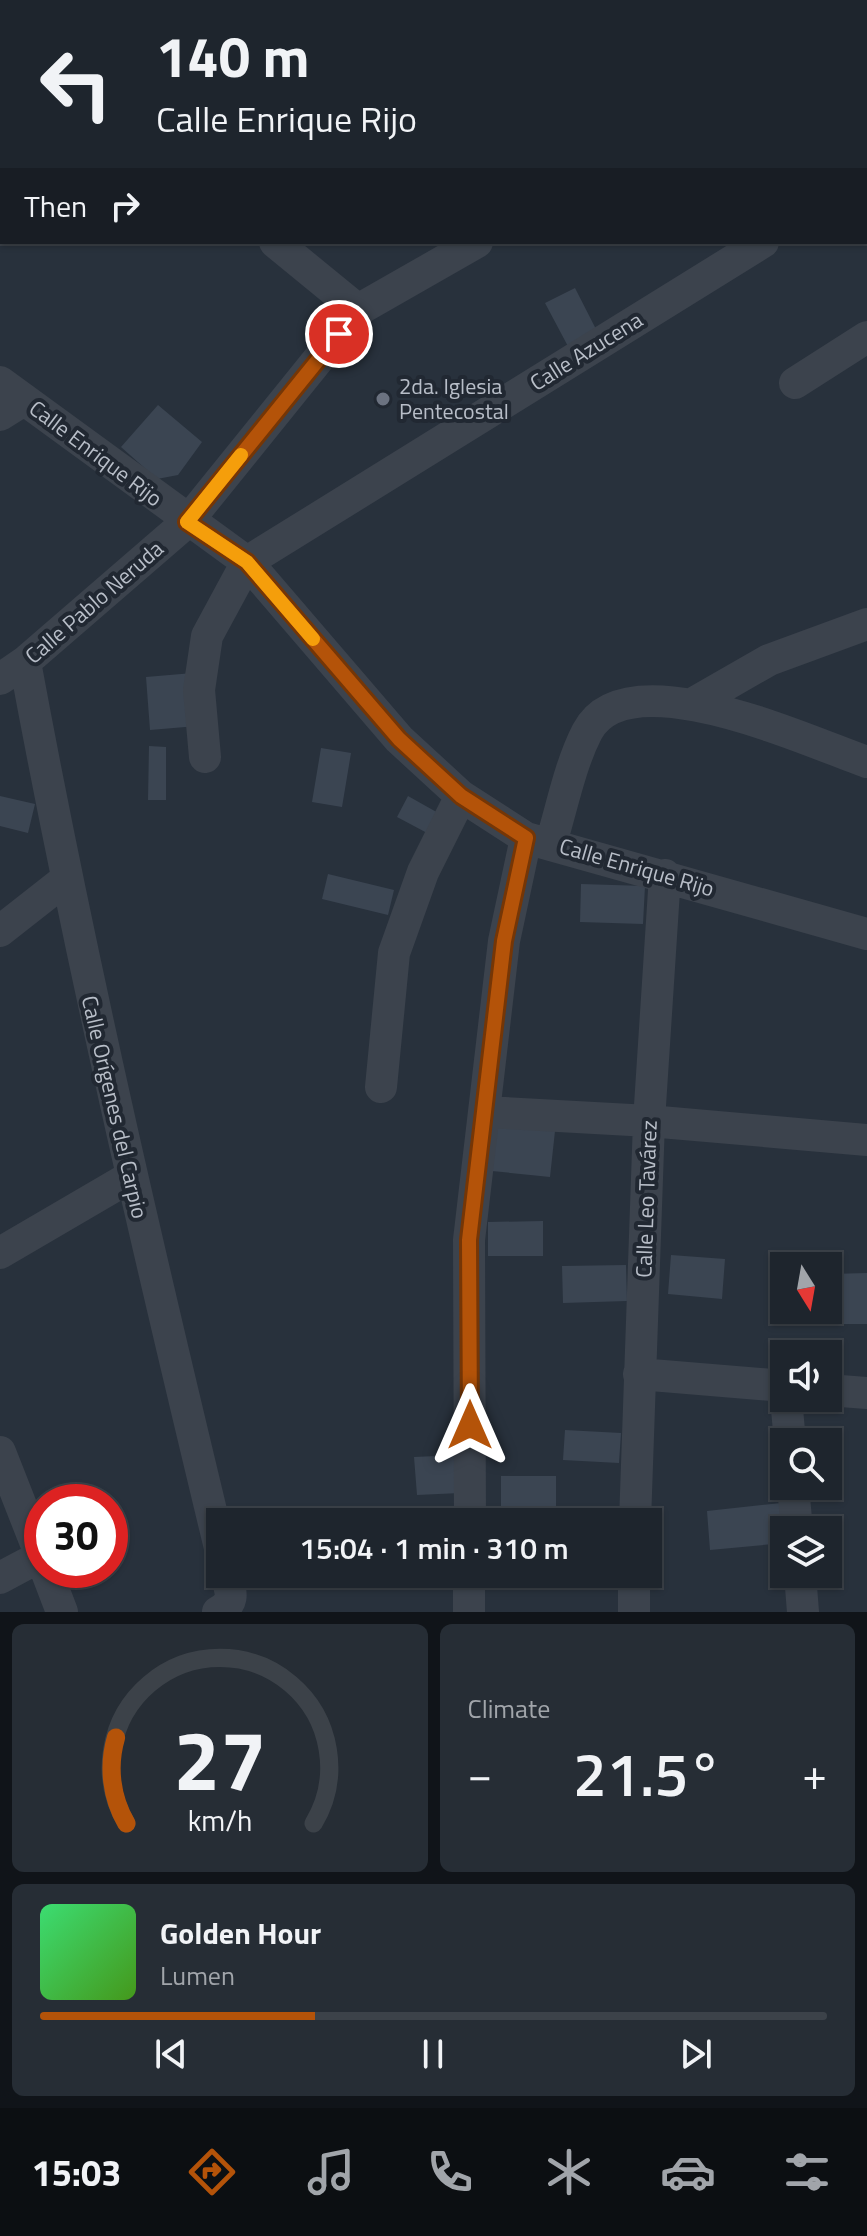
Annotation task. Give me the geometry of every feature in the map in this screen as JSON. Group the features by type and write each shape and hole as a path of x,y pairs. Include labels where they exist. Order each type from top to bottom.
{"street":[{"path":"277,244 358,310 474,244"},
{"name":"Calle Azucena","path":"247,562 760,244"},
{"name":"Calle Pablo Neruda","path":"12,671 187,522 358,310"},
{"path":"795,383 867,337"},
{"name":"Calle Enrique Rijo","path":"8,399 247,562 399,739 461,796 538,840 867,934"},
{"path":"205,757 199,690 207,636 247,562"},
{"path":"694,703 769,660 867,624"},
{"name":"Calle Orígenes del Carpio","path":"12,671 65,880 130,1177 210,1508"},
{"path":"470,1508 469,1240 504,941 538,840 588,730 607,710 627,701 694,703 867,762"},
{"path":"381,1087 394,953 423,872 461,796"},
{"name":"Calle Leo Tavárez","path":"635,1508 649,1121 665,875"},
{"path":"0,931 65,880"},
{"path":"486,1112 649,1121 867,1140"},
{"path":"0,1253 130,1177"},
{"path":"639,1374 770,1385"},
{"path":"842,1391 867,1393"},
{"path":"0,1452 24,1513"},
{"path":"0,1578 24,1569"},
{"path":"53,1588 62,1612"},
{"path":"218,1612 229,1605 232,1598 230,1588"},
{"path":"469,1588 469,1612"},
{"path":"634,1588 634,1612"},
{"path":"801,1588 803,1612"}],"building":[{"path":"575,288 600,337 571,352 545,303"},
{"path":"158,405 202,442 178,475 157,479 121,447"},
{"path":"193,673 197,726 150,730 146,677"},
{"path":"149,746 166,747 166,800 148,800"},
{"path":"321,748 351,753 342,807 312,802"},
{"path":"0,796 35,804 28,833 0,826"},
{"path":"408,796 440,814 429,834 397,817"},
{"path":"328,874 394,890 388,915 322,899"},
{"path":"581,884 645,886 643,924 580,922"},
{"path":"497,1126 555,1131 550,1177 492,1171"},
{"path":"543,1221 543,1256 488,1256 488,1222"},
{"path":"671,1255 725,1259 722,1299 668,1294"},
{"path":"626,1265 627,1301 563,1303 562,1266"},
{"path":"867,1273 867,1324 842,1324 842,1274"},
{"path":"565,1430 621,1433 619,1463 563,1460"},
{"path":"458,1455 460,1493 417,1495 414,1457"},
{"path":"501,1476 556,1476 556,1508 501,1508"},
{"path":"781,1503 782,1516 770,1516 770,1544 710,1550 707,1511"}],"slow traffic":[{"path":"241,455 187,522 247,562 313,639"}],"place":[{"name":"2da. Iglesia Pentecostal","path":"383,399"}],"route":[{"path":"339,334 187,522 247,562 399,739 461,796 526,838 504,941 469,1240 470,1425"}]}
